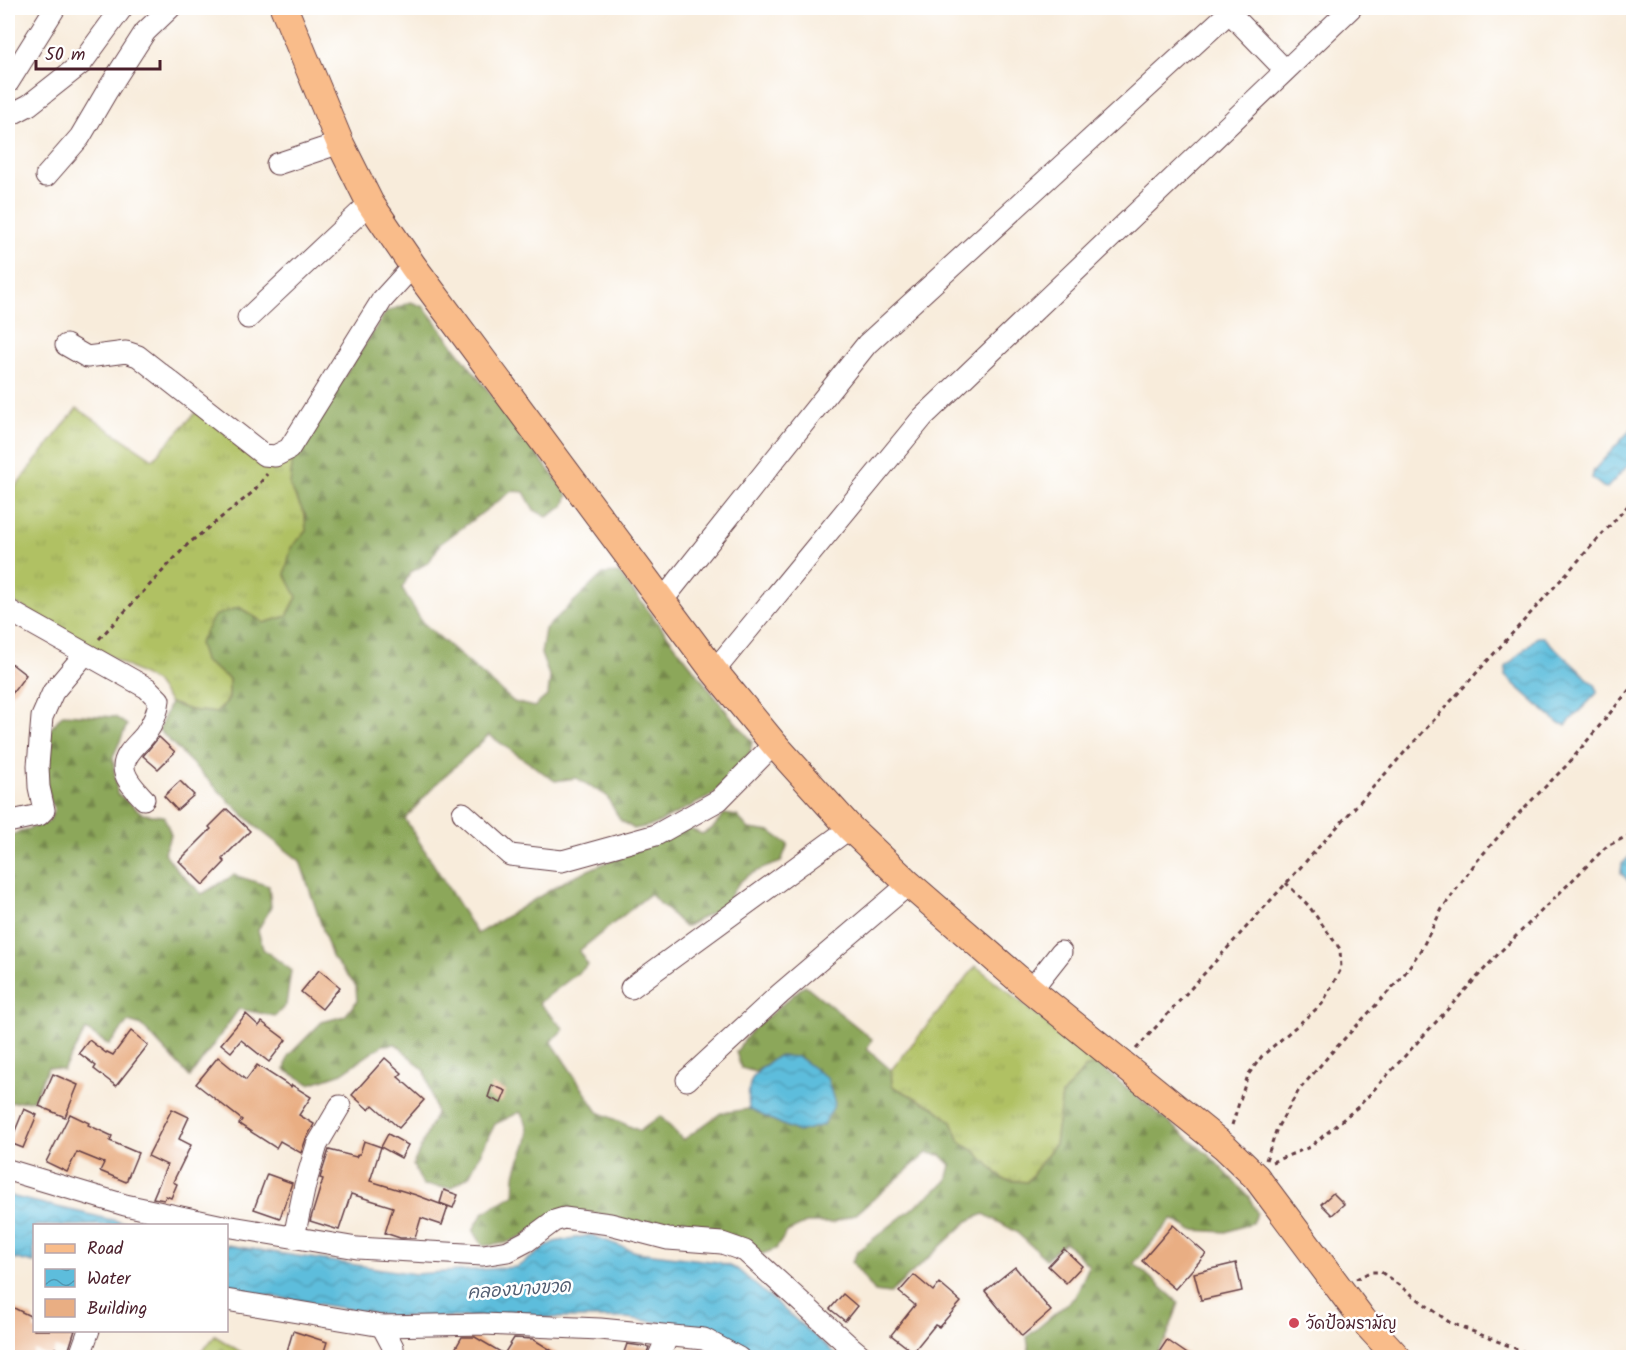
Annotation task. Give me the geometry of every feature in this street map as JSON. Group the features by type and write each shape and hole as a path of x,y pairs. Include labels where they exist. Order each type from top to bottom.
{"main road":[{"path":"284,8 340,142 370,203 413,266 714,671 774,744 850,828 909,884 1031,990 1225,1147 1256,1177 1387,1354"}],"street":[{"path":"8,83 55,8"},
{"path":"8,114 29,105 81,64 122,8"},
{"path":"46,176 80,137 106,91 145,32 170,8"},
{"path":"714,671 923,417 1351,8"},
{"path":"663,601 867,344 1231,10 1284,70"},
{"path":"277,164 340,142"},
{"path":"248,318 370,203"},
{"path":"66,345 87,357 126,352 138,356 264,455 275,456 289,449 382,300 413,266"},
{"path":"8,610 147,688 159,700 158,709 146,734 127,756 124,767 129,781 144,799"},
{"path":"8,822 39,815 44,810 39,787 38,766 42,717 53,692 85,654"},
{"path":"463,813 510,855 562,861 656,835 719,800 774,744"},
{"path":"631,988 850,828"},
{"path":"687,1080 780,994 909,884"},
{"path":"1031,990 1061,952"},
{"path":"294,1237 305,1185 317,1144 340,1106"},
{"path":"8,1170 125,1205 215,1224"},
{"path":"228,1226 357,1248 483,1255 508,1251 527,1241 554,1221 564,1218 609,1224 668,1239 722,1243 745,1251 864,1358"},
{"path":"228,1300 382,1326 484,1324 600,1329 705,1340 739,1358"},
{"path":"382,1326 393,1347 393,1358"},
{"path":"79,1358 88,1332"},
{"path":"658,1358 668,1336"}],"path":[{"path":"85,654 188,544 253,492 271,471 275,456"},
{"path":"1123,1064 1634,499"},
{"path":"1634,684 1568,764 1521,811 1476,862 1442,909 1422,948 1403,976 1299,1090 1277,1128 1265,1164 1310,1147 1359,1106 1501,951 1607,846 1634,832"},
{"path":"1225,1147 1248,1075 1262,1056 1322,1004 1341,969 1340,949 1308,905 1286,883"},
{"path":"1339,1288 1370,1272 1381,1272 1449,1322 1522,1351 1549,1358"}],"green space":[{"path":"411,302 424,307 568,495 564,506 547,517 534,510 524,492 512,491 440,544 429,562 411,572 402,588 422,622 514,702 534,707 548,695 550,678 541,654 545,629 603,574 619,573 752,741 750,753 713,795 654,825 634,829 620,820 606,795 576,778 555,781 489,735 436,784 405,819 477,934 572,877 687,828 702,834 713,828 724,814 737,816 749,829 771,832 788,844 781,862 742,880 731,894 727,904 685,927 650,894 579,951 588,965 539,1003 564,1029 551,1041 598,1112 640,1131 660,1116 683,1140 721,1113 749,1109 798,1132 778,1056 755,1072 741,1068 736,1052 752,1030 805,985 872,1039 867,1049 891,1070 892,1086 935,1108 952,1122 960,1142 976,1152 1004,1180 1027,1182 1055,1144 1062,1095 1085,1068 1098,1064 1211,1157 1249,1197 1257,1213 1252,1223 1226,1232 1191,1230 1172,1219 1134,1263 1179,1303 1166,1339 1152,1358 1030,1357 1027,1337 1075,1297 1089,1266 1065,1242 1046,1259 1015,1231 984,1214 968,1221 889,1294 875,1292 852,1262 858,1251 947,1181 951,1165 941,1155 927,1153 856,1214 832,1223 806,1223 787,1232 776,1249 762,1254 581,1211 506,1243 483,1246 473,1230 483,1213 514,1195 516,1171 528,1135 528,1128 520,1112 495,1124 469,1176 451,1188 423,1185 413,1165 436,1113 425,1071 396,1044 383,1045 342,1073 310,1084 285,1070 288,1056 322,1022 345,1016 357,1001 356,986 332,957 300,861 260,830 159,730 170,703 190,710 216,713 229,699 229,679 204,661 199,643 214,616 239,607 264,623 287,616 297,597 285,574 291,548 306,531 305,515 290,486 293,456 386,312"},
{"path":"77,408 153,459 197,411 263,462 293,456 290,486 305,515 306,531 291,548 297,597 287,616 264,623 239,607 204,661 229,679 229,699 216,713 190,710 170,703 155,682 8,599 8,496"},
{"path":"63,714 115,717 127,725 113,757 117,793 143,814 164,816 171,835 164,852 177,870 202,894 234,875 269,886 271,907 258,930 263,949 291,970 286,1005 275,1016 239,1009 190,1077 142,1026 128,1022 109,1045 86,1030 63,1070 48,1067 33,1100 8,1103 8,836 49,822 54,810 45,783 47,733"},
{"path":"976,966 1098,1064 1085,1068 1062,1095 1055,1144 1027,1182 1004,1180 976,1152 960,1142 952,1122 935,1108 892,1086 891,1070"},
{"path":"215,1336 249,1357 197,1357"}],"water":[{"path":"1633,427 1633,460 1607,488 1603,487 1592,478 1594,470"},
{"path":"1537,637 1543,637 1596,686 1597,693 1566,725 1558,723 1505,676 1506,667"},
{"path":"1633,853 1633,886 1621,873 1622,864"},
{"path":"778,1056 798,1057 827,1078 835,1104 823,1125 798,1132 749,1109 749,1090 753,1077 762,1067"},
{"path":"8,1194 131,1224 33,1224 33,1263 8,1257"},
{"name":"คลองบางขวด","path":"591,1235 636,1252 718,1262 737,1269 839,1357 763,1357 708,1329 627,1318 397,1317 228,1289 228,1245 415,1274 517,1267 554,1242"}],"building":[{"path":"8,661 26,675 8,699"},
{"path":"159,737 175,752 158,769 143,756"},
{"path":"180,781 194,795 177,810 164,796"},
{"path":"227,809 250,831 222,859 225,862 203,885 179,861 211,829 209,827"},
{"path":"319,970 340,987 322,1009 301,992"},
{"path":"246,1014 259,1026 262,1022 286,1040 269,1062 241,1040 231,1052 221,1044"},
{"path":"131,1031 148,1045 116,1086 94,1069 96,1066 79,1053 89,1040 106,1053 113,1055"},
{"path":"218,1057 246,1080 257,1065 311,1097 299,1115 314,1124 301,1153 280,1141 276,1148 239,1124 242,1120 196,1084"},
{"path":"385,1058 402,1073 398,1077 424,1100 399,1128 373,1105 369,1110 352,1095"},
{"path":"53,1074 78,1085 65,1117 39,1106"},
{"path":"492,1085 506,1091 501,1103 488,1097"},
{"path":"24,1109 37,1115 23,1148 10,1143"},
{"path":"172,1109 189,1117 179,1139 191,1145 173,1182 177,1184 171,1198 166,1196 164,1200 153,1198 167,1165 148,1156"},
{"path":"70,1114 112,1136 110,1141 138,1153 126,1182 100,1171 104,1163 77,1152 67,1172 46,1162"},
{"path":"388,1134 408,1145 401,1158 381,1147"},
{"path":"364,1141 381,1147 370,1181 448,1207 442,1225 421,1218 415,1238 400,1238 385,1233 393,1207 351,1194 339,1230 310,1221 329,1150 356,1157 360,1154"},
{"path":"267,1174 292,1183 280,1218 254,1209"},
{"path":"444,1190 458,1195 453,1208 440,1203"},
{"path":"1333,1193 1344,1204 1332,1215 1321,1204"},
{"path":"1173,1225 1206,1254 1175,1289 1142,1261"},
{"path":"1064,1249 1082,1266 1066,1283 1048,1266"},
{"path":"1236,1263 1242,1291 1201,1300 1194,1273"},
{"path":"1015,1267 1051,1311 1022,1336 985,1291"},
{"path":"914,1275 933,1291 939,1283 961,1302 939,1327 935,1325 913,1352 891,1335 915,1305 899,1292"},
{"path":"843,1294 857,1306 845,1321 830,1309"},
{"path":"8,1305 33,1318 33,1332 74,1332 68,1352 55,1348 52,1357 34,1350 31,1358 8,1358"},
{"path":"293,1331 327,1342 322,1358 285,1358"},
{"path":"462,1337 475,1337 504,1354 514,1338 533,1339 564,1358 450,1358"},
{"path":"1167,1340 1193,1358 1155,1358"},
{"path":"627,1344 649,1347 645,1358 622,1358"}],"place":[{"name":"วัดป้อมรามัญ","path":"1294,1323"}]}
